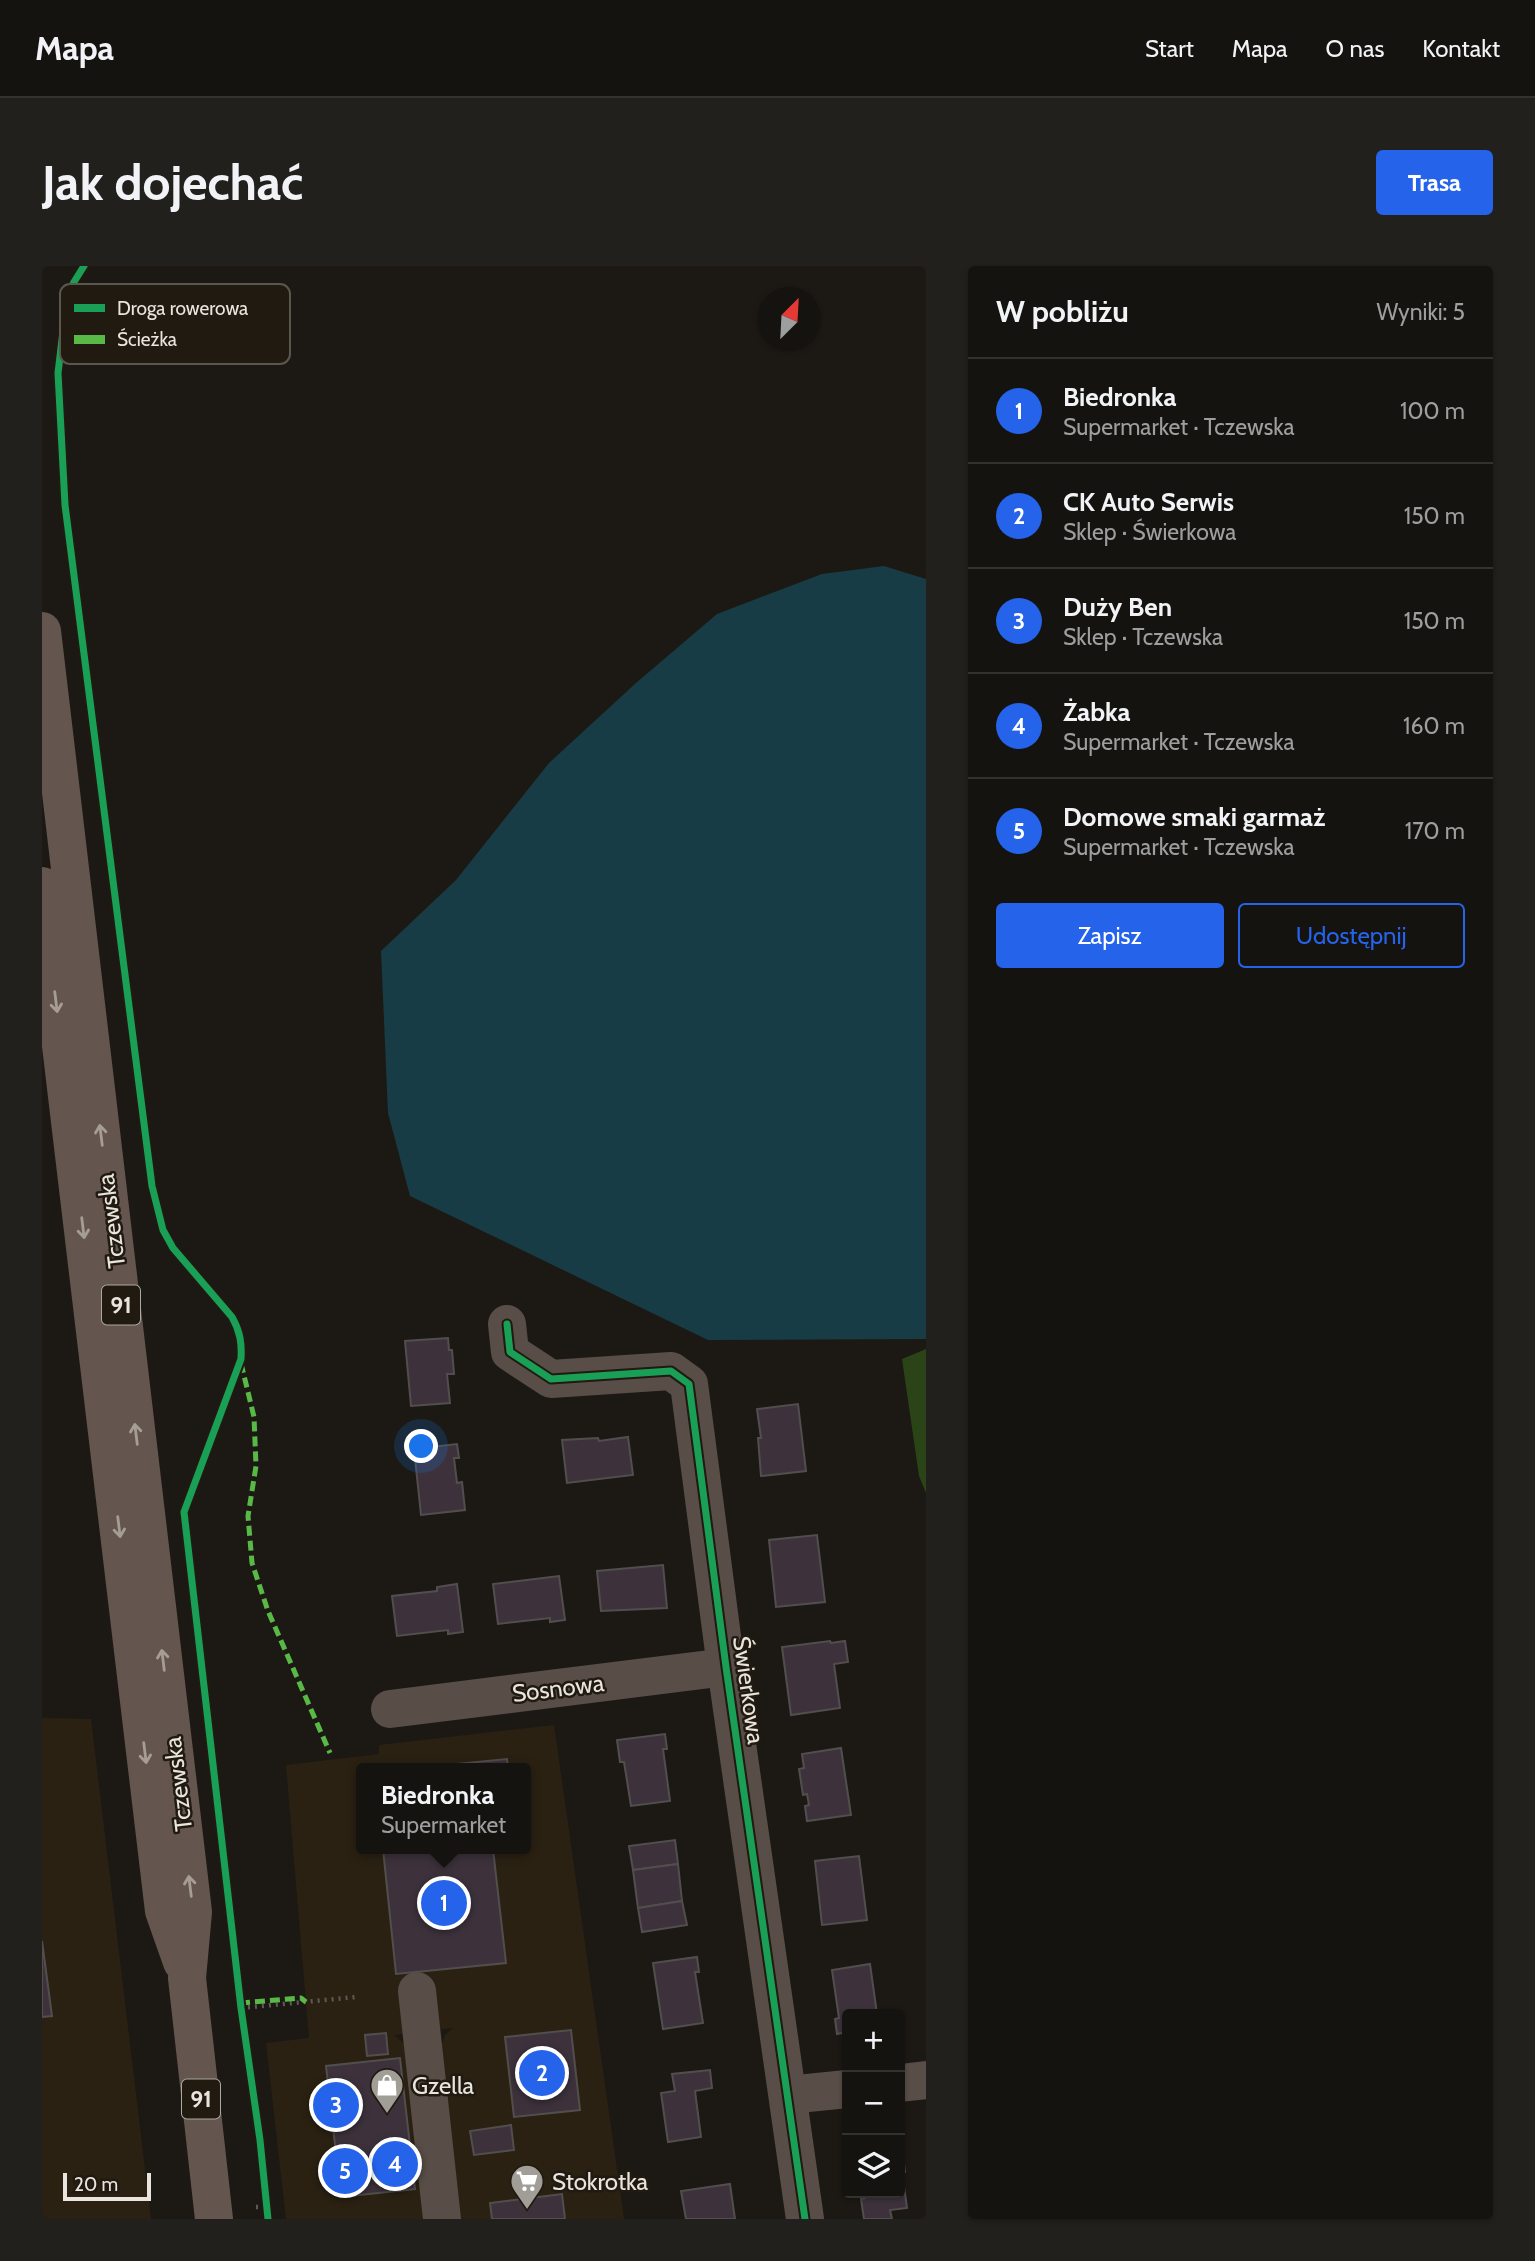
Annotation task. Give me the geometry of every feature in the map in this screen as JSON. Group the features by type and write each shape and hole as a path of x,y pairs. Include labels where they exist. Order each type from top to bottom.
{"main road":[{"name":"Tczewska","path":"42,631 193,1912 187,1978 214,2219"},
{"name":"Tczewska","path":"42,886 164,1911 187,1978"}],"street":[{"name":"Świerkowa","path":"507,1324 510,1352 551,1379 671,1371 689,1384 726,1667 805,2219"},
{"name":"Sosnowa","path":"390,1709 726,1667"},
{"path":"417,1991 442,2219"},
{"path":"905,2082 926,2080"},
{"path":"789,2095 842,2090"}],"path":[{"path":"243,2021 241,2005 356,1997"},
{"path":"267,2193 268,2219"},
{"path":"256,2207 268,2207"}],"shaded area":[{"path":"42,1718 91,1719 151,2219 42,2219"},
{"path":"554,1725 624,2219 461,2219 441,2046 445,2035 453,2028 394,2035 411,2049 430,2219 286,2219 266,2043 309,2038 286,1765 379,1754 379,1745"}],"green space":[{"path":"926,1349 926,1493 919,1476 902,1359"}],"water":[{"path":"884,566 926,579 926,1339 708,1340 410,1196 388,1113 381,951 456,880 549,763 636,683 717,614 822,574"}],"building":[{"path":"448,1338 454,1374 447,1374 450,1403 411,1406 405,1341"},
{"path":"798,1404 806,1471 761,1476 758,1438 761,1438 757,1409"},
{"path":"628,1437 633,1475 567,1483 562,1440 598,1438 599,1441"},
{"path":"457,1444 459,1458 454,1458 457,1483 462,1482 465,1510 421,1515 414,1449"},
{"path":"817,1535 825,1602 776,1607 769,1540"},
{"path":"663,1565 667,1608 601,1611 597,1571"},
{"path":"559,1576 565,1620 550,1622 550,1618 498,1624 493,1584"},
{"path":"457,1584 463,1632 448,1634 448,1630 397,1636 392,1596 437,1591 437,1587"},
{"path":"845,1641 848,1662 834,1664 840,1708 791,1715 782,1647"},
{"path":"665,1734 667,1749 663,1749 670,1801 631,1806 624,1762 620,1762 617,1740"},
{"path":"841,1748 851,1815 807,1821 805,1806 809,1805 807,1794 803,1795 799,1769 804,1768 802,1754"},
{"path":"507,1759 507,1763 466,1763"},
{"path":"675,1840 678,1864 633,1870 629,1846"},
{"path":"384,1854 494,1854 506,1963 396,1974"},
{"path":"859,1856 867,1920 822,1925 815,1861"},
{"path":"678,1864 682,1901 638,1908 633,1870"},
{"path":"682,1901 687,1925 642,1932 638,1908"},
{"path":"42,1941 52,2016 42,2017"},
{"path":"697,1957 699,1972 695,1972 703,2023 663,2029 653,1963"},
{"path":"870,1964 876,2009 842,2009 842,2033 837,2034 835,2019 839,2018 832,1970"},
{"path":"571,2030 580,2110 514,2117 505,2037"},
{"path":"386,2033 388,2054 367,2056 365,2035"},
{"path":"400,2058 415,2189 341,2197 326,2066"},
{"path":"710,2070 712,2088 695,2091 701,2137 668,2142 661,2093 675,2091 672,2074"},
{"path":"511,2125 514,2150 474,2155 470,2131"},
{"path":"730,2184 735,2219 686,2219 681,2191"},
{"name":"Stokrotka","path":"562,2194 565,2219 492,2219 490,2203"},
{"path":"905,2194 907,2208 890,2210 892,2219 864,2219 861,2199 905,2198"}],"marked path":[{"path":"241,1363 254,1417 256,1466 248,1516 252,1563 268,1611 330,1753"},
{"path":"240,2003 301,1998 306,2002"}],"cycle path":[{"path":"73,284 84,266"},
{"path":"60,356 58,373 65,505 152,1186 163,1230 173,1248 232,1317 241,1342 241,1359 184,1512 268,2219"},
{"path":"507,1324 510,1352 551,1379 671,1371 689,1384 726,1667 805,2219"}],"place":[{"name":"Biedronka","path":"444,1903"},
{"name":"CK Auto Serwis","path":"542,2073"},
{"name":"Duży Ben","path":"336,2105"},
{"name":"Gzella","path":"387,2115"},
{"name":"Żabka","path":"395,2164"},
{"name":"Domowe smaki garmaż","path":"345,2171"},
{"name":"Stokrotka","path":"527,2211"}]}
